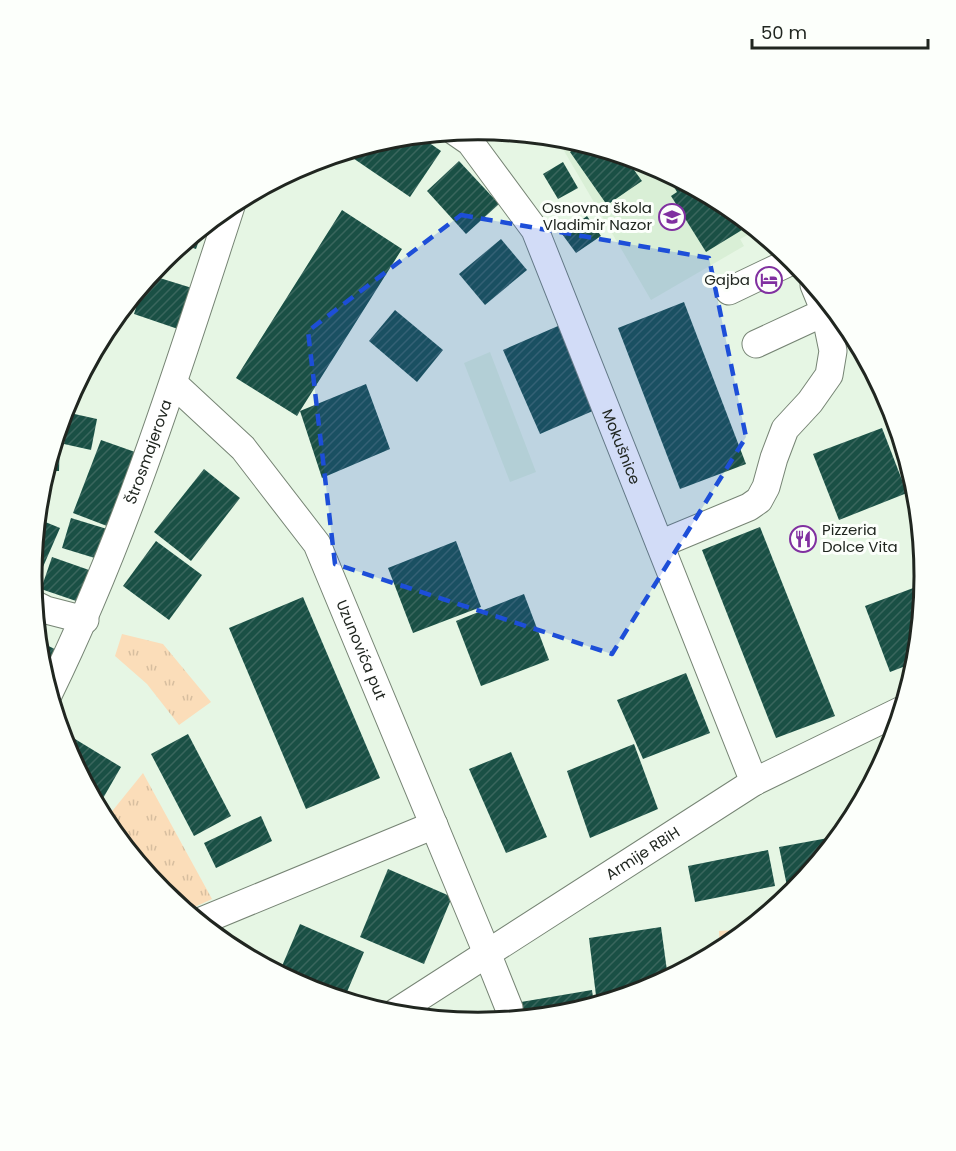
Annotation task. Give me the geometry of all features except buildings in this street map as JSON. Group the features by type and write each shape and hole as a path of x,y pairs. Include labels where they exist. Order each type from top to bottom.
{"street":[{"name":"Mokušnice","path":"467,140 536,230 754,782"},
{"name":"Štrosmajerova","path":"55,681 101,581 174,384 227,220"},
{"path":"729,291 784,265"},
{"path":"660,544 749,507 759,500 766,487 785,429 810,402 829,375 833,351 825,312 756,344"},
{"name":"Uzunovića put","path":"174,384 243,448 317,544 509,1011"},
{"path":"44,609 85,620"},
{"name":"Armije RBiH","path":"406,1005 754,782 891,715"},
{"path":"209,918 434,825"}],"highlighted area":[{"path":"461,215 709,258 746,437 612,654 335,564 308,331"}],"shaded area":[{"name":"Osnovna škola Vladimir Nazor","path":"562,148 591,154 671,184 720,213 748,234 740,239 744,246 651,300"},
{"path":"490,352 536,472 510,482 464,363"}],"green space":[{"path":"122,634 163,644 211,702 179,725 147,684 115,656"},
{"path":"143,773 212,899 195,907 191,903 150,863 111,812"},
{"path":"731,930 719,938 719,931"}],"place":[{"name":"Osnovna škola Vladimir Nazor","path":"672,217"},
{"name":"Gajba","path":"769,280"},
{"name":"Pizzeria Dolce Vita","path":"803,539"}]}
